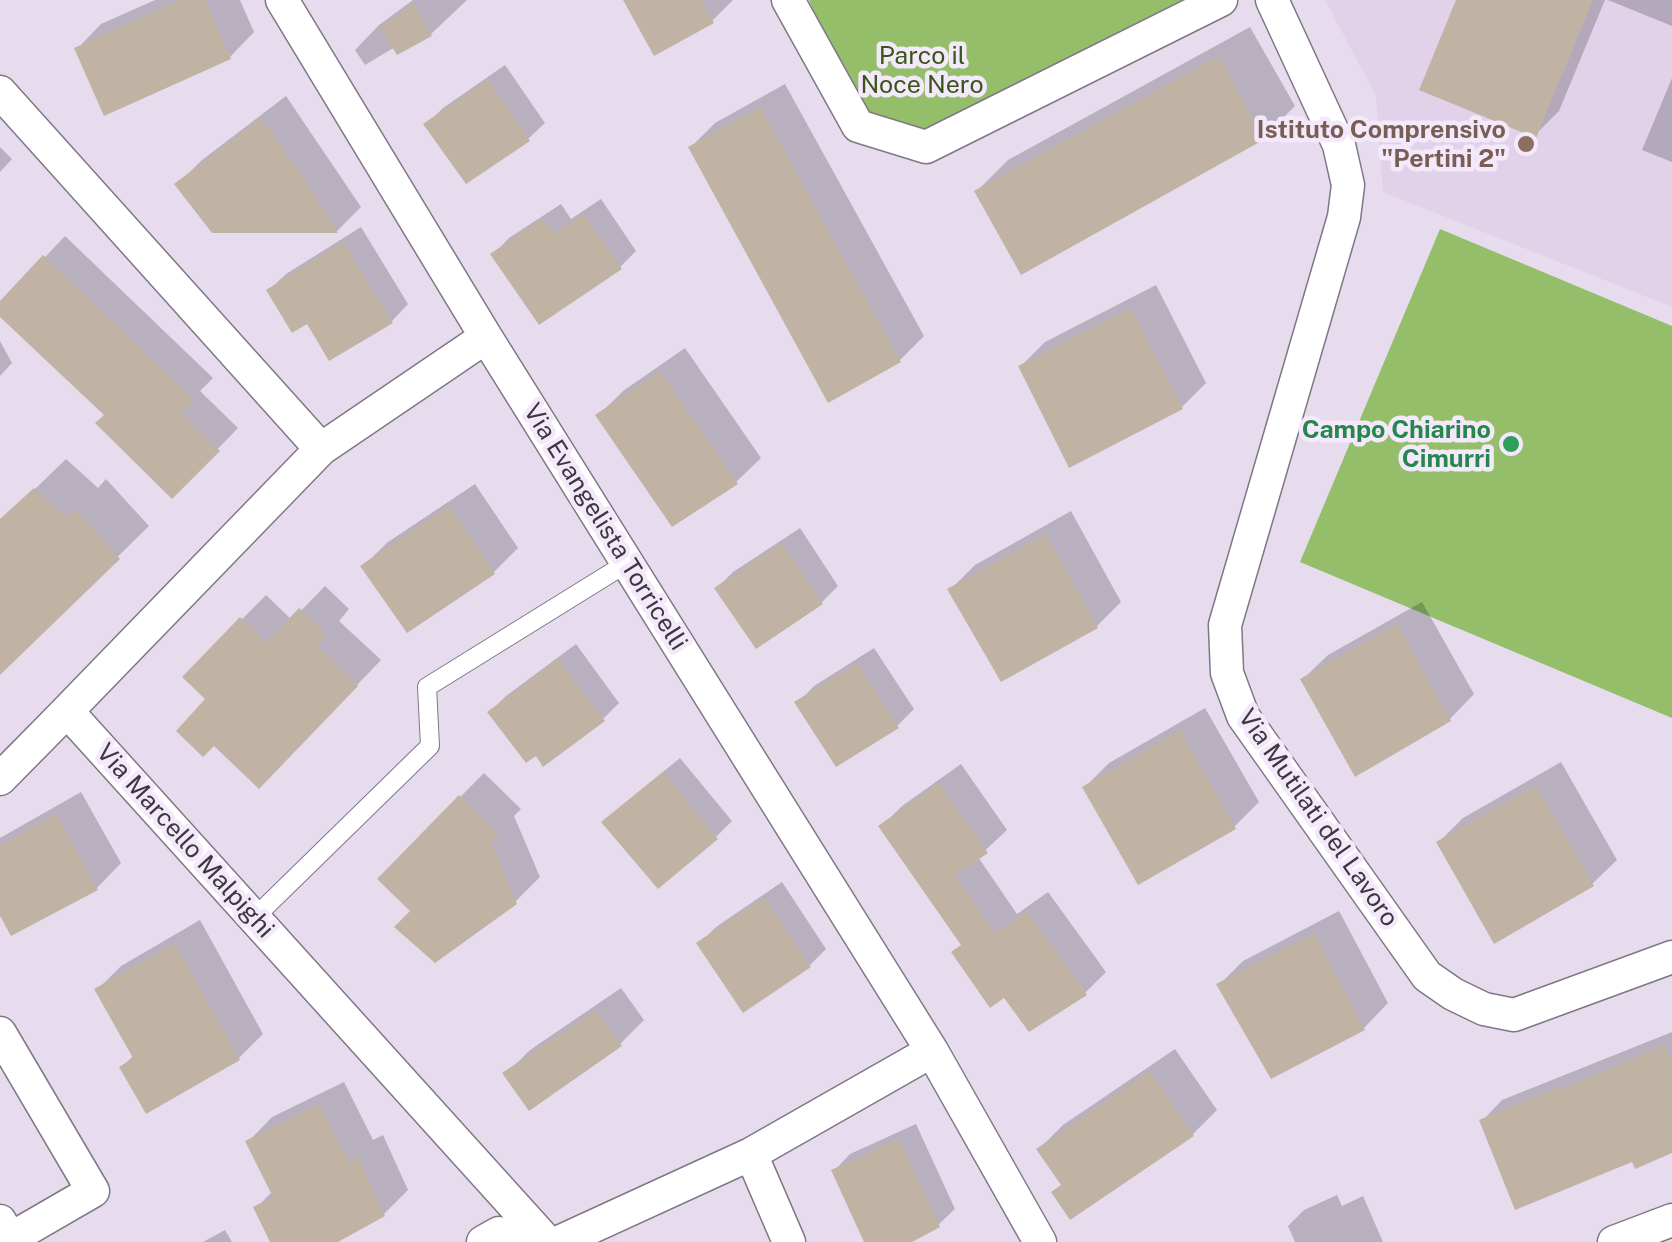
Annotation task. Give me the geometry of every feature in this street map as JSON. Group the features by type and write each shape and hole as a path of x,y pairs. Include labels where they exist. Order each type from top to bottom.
{"street":[{"name":"Via Evangelista Torricelli","path":"282,0 486,337 932,1051 1040,1242"},
{"path":"788,0 858,126 926,147 1221,0"},
{"name":"Via Mutilati del Lavoro","path":"1272,0 1339,145 1348,185 1344,217 1225,625 1227,673 1243,716 1427,976 1453,994 1484,1009 1514,1015 1672,957"},
{"path":"0,92 321,449"},
{"path":"0,779 321,449 486,337"},
{"name":"Via Marcello Malpighi","path":"67,711 547,1242"},
{"path":"0,1033 93,1191 10,1239 0,1221"},
{"path":"559,1242 752,1154 932,1051"},
{"path":"752,1154 789,1242"},
{"path":"1614,1242 1672,1220"},
{"path":"482,1242 499,1233 535,1242"}],"lane":[{"path":"254,918 430,746 426,688 627,562"}],"shaded area":[{"name":"Istituto Comprensivo \"Pertini 2\"","path":"1325,0 1672,0 1672,307 1383,192 1376,96"}],"green space":[{"name":"Parco il Noce Nero","path":"809,0 1221,0 926,147 858,126"},
{"name":"Campo Chiarino Cimurri","path":"1440,229 1672,326 1672,718 1300,562"}],"building":[{"path":"180,0 205,0 231,59 104,116 74,48"},
{"path":"623,0 701,0 714,23 654,56"},
{"path":"1456,0 1593,0 1536,138 1419,90"},
{"path":"413,3 432,36 397,55 380,28"},
{"path":"1219,56 1265,139 1021,275 974,191"},
{"path":"488,79 530,141 466,184 423,124"},
{"path":"760,107 901,362 828,403 688,147"},
{"path":"261,118 338,233 212,233 174,184"},
{"path":"584,214 622,269 539,325 490,254 543,218 554,234"},
{"path":"343,242 393,323 329,361 307,324 292,333 266,290"},
{"path":"43,255 194,400 181,413 220,451 172,499 95,423 104,415 0,317 0,301"},
{"path":"1131,308 1183,409 1069,468 1018,366"},
{"path":"660,371 738,484 672,527 595,415"},
{"path":"34,488 66,517 74,508 120,559 0,675 0,519"},
{"path":"449,506 495,574 407,633 360,566"},
{"path":"1046,534 1098,628 1001,682 947,589"},
{"path":"782,543 823,604 756,649 714,588"},
{"path":"299,608 327,635 317,646 358,686 259,789 214,746 203,757 176,731 205,699 182,677 240,617 266,643"},
{"path":"1397,624 1451,721 1355,777 1300,679"},
{"path":"558,659 605,721 543,767 536,756 526,763 487,712"},
{"path":"857,663 899,728 836,767 794,702"},
{"path":"1180,730 1236,829 1138,885 1082,787"},
{"path":"663,772 718,839 658,889 601,822"},
{"path":"939,783 988,853 955,875 995,933 1027,911 1087,995 1029,1032 1004,998 990,1008 951,952 961,945 878,826"},
{"path":"1536,785 1594,886 1494,944 1436,842"},
{"path":"459,795 499,835 491,842 517,904 435,963 394,927 410,911 377,879"},
{"path":"56,814 98,890 11,936 0,916 0,846"},
{"path":"764,897 811,967 743,1013 696,943"},
{"path":"1314,933 1365,1030 1271,1079 1216,984"},
{"path":"175,943 240,1060 146,1114 119,1067 133,1058 94,989"},
{"path":"596,1010 622,1046 529,1111 502,1073"},
{"path":"1664,1045 1672,1063 1672,1153 1635,1169 1632,1162 1515,1210 1479,1120"},
{"path":"1150,1071 1194,1136 1070,1220 1051,1192 1061,1185 1036,1149"},
{"path":"319,1104 349,1162 359,1158 385,1216 338,1242 270,1242 253,1207 273,1197 245,1141"},
{"path":"899,1139 940,1227 912,1242 864,1242 831,1170"}],"place":[{"name":"Istituto Comprensivo \"Pertini 2\"","path":"1526,144"},
{"name":"Campo Chiarino Cimurri","path":"1511,444"}]}
